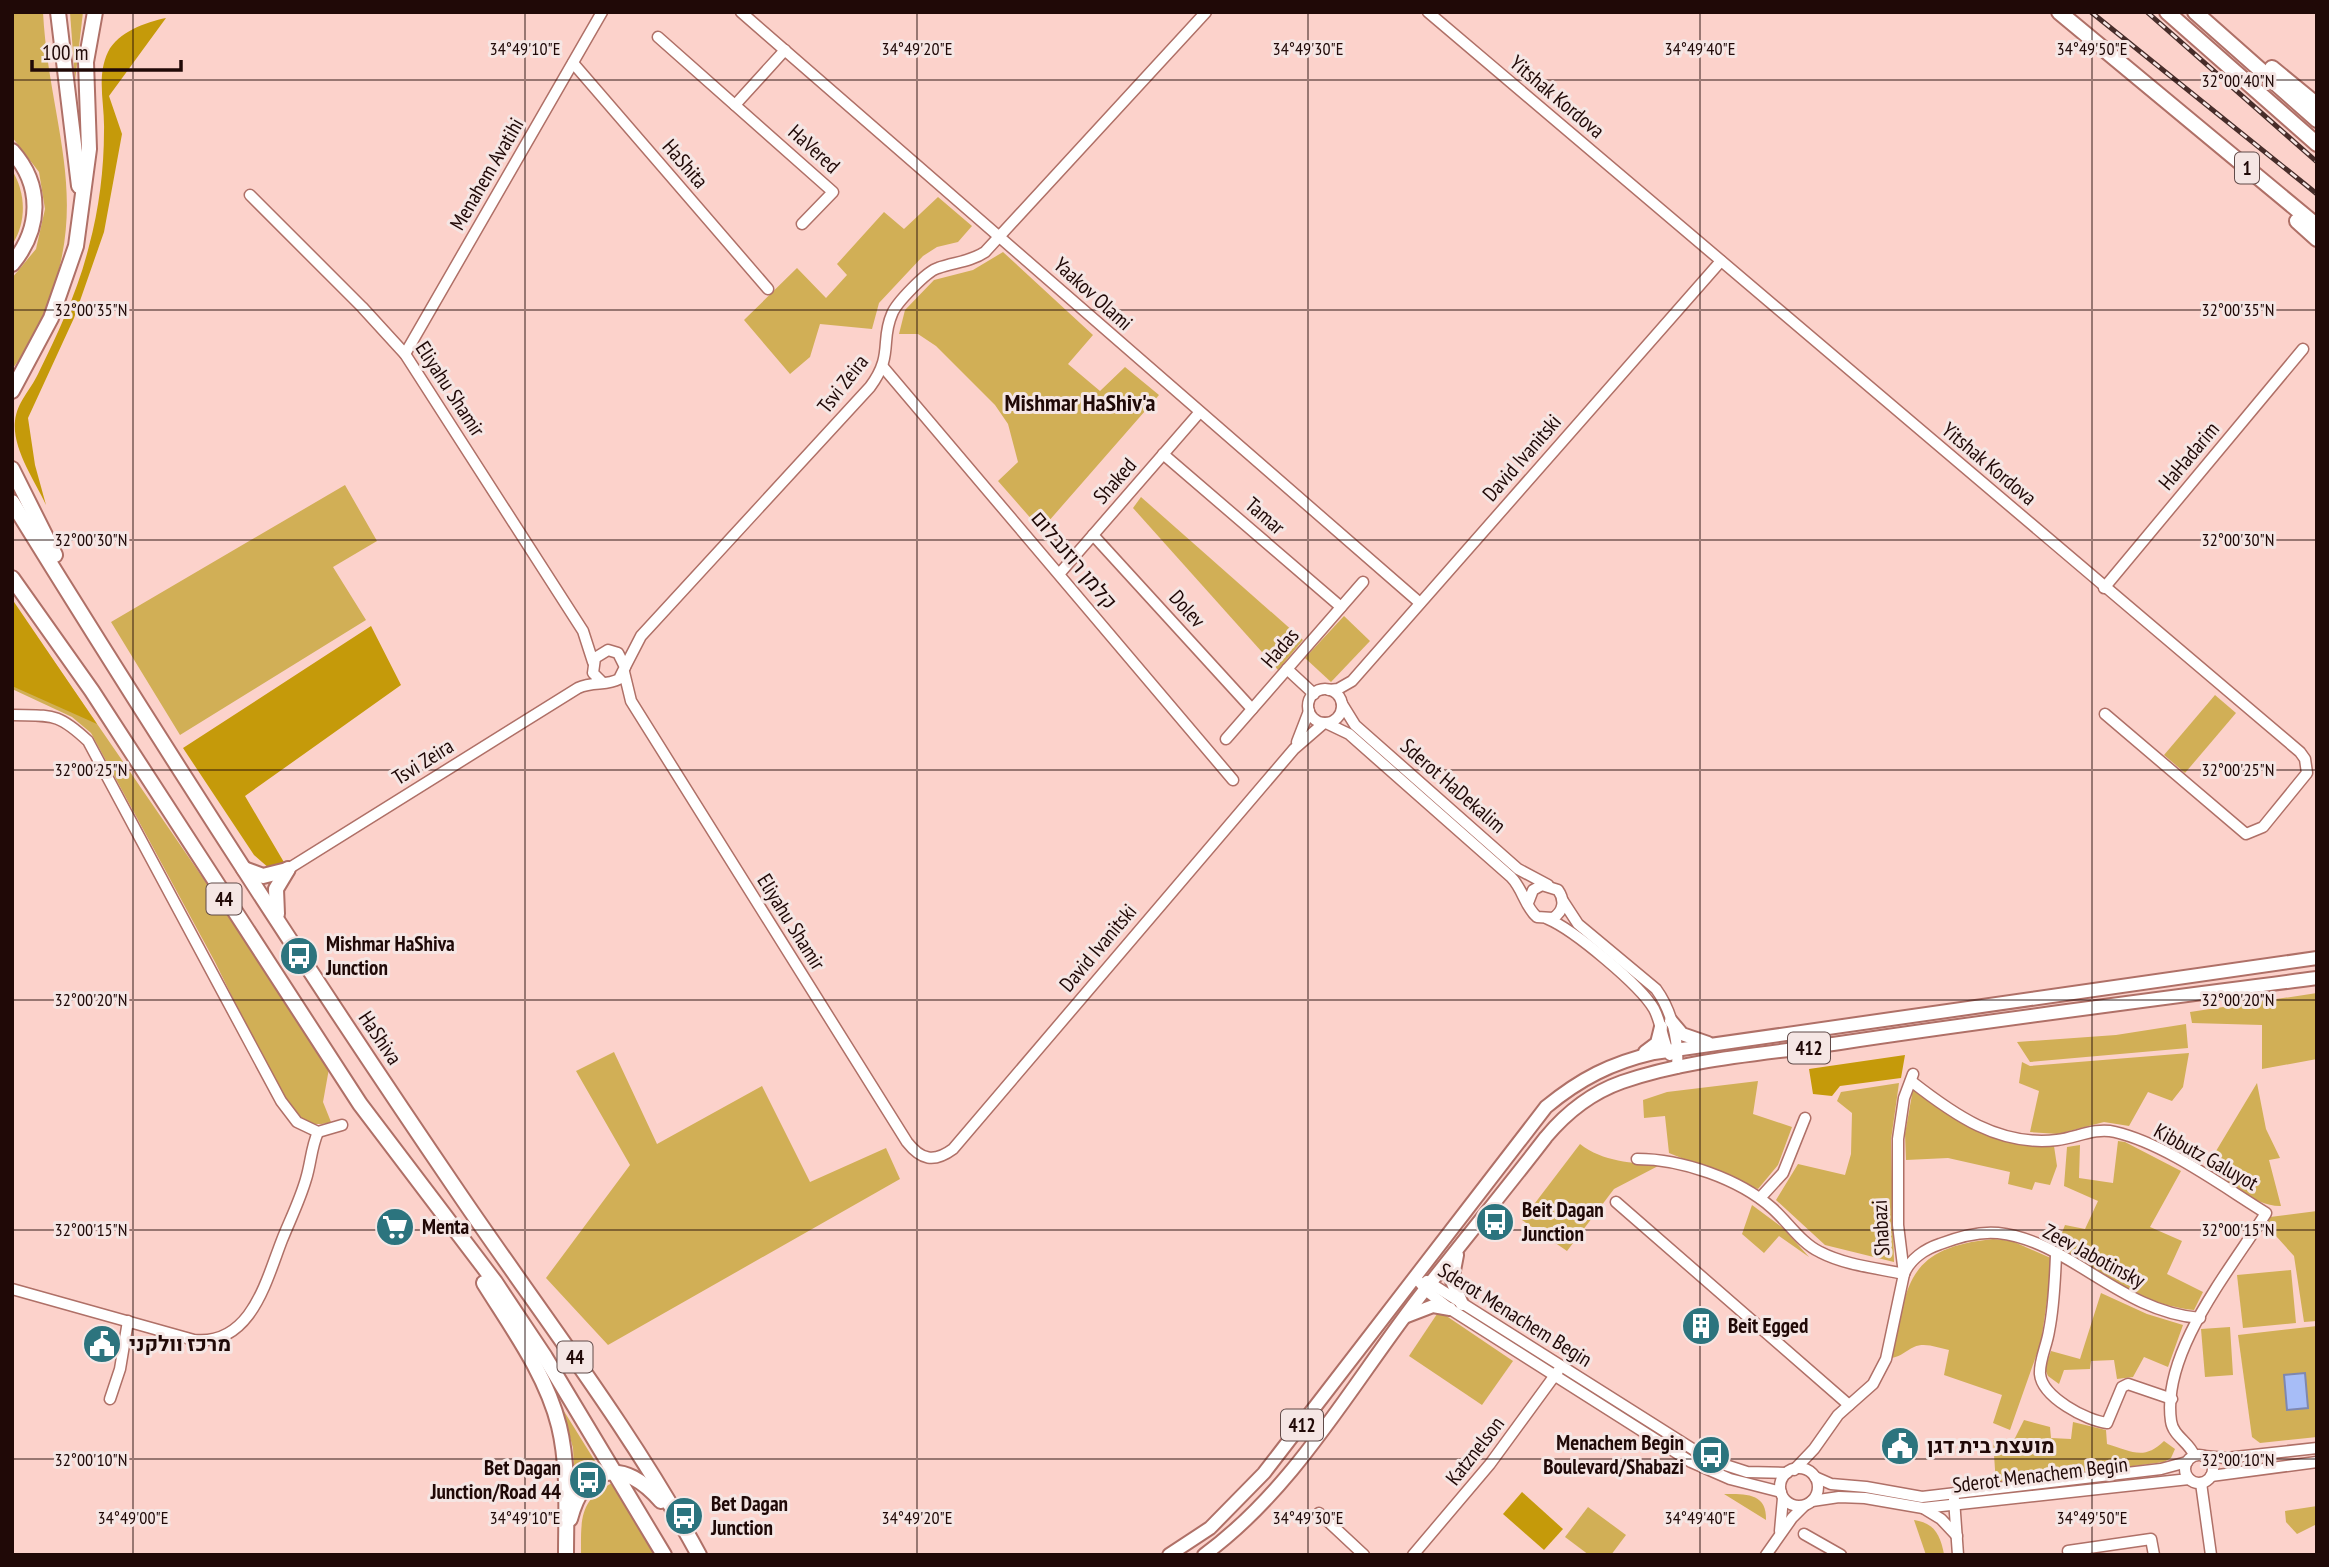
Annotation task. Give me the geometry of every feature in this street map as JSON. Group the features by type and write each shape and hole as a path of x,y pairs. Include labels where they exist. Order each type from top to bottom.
{"highway":[{"path":"58,12 78,166 80,215"},
{"path":"14,386 41,340 62,292 76,246 89,149 86,62 94,12"},
{"name":"1","path":"2059,12 2317,226"},
{"path":"2166,12 2317,144"},
{"path":"2195,12 2317,120"},
{"path":"2203,12 2317,105"},
{"path":"2177,111 2317,239"},
{"path":"12,150 30,176 35,208 27,244 12,264"},
{"path":"12,469 107,656"},
{"name":"HaShiva","path":"12,502 244,869 459,1195 606,1401 699,1555"},
{"name":"44","path":"12,578 92,691 269,969 360,1104 509,1304 664,1555"},
{"path":"244,869 263,876 288,869"},
{"path":"278,919 276,889 288,869"},
{"path":"447,1222 534,1364 552,1404 563,1444 566,1555"},
{"path":"566,1534 581,1493 600,1476 615,1472 624,1472 646,1484 683,1525"}],"main road":[{"name":"412","path":"1169,1555 1210,1528 1245,1495 1546,1107 1588,1076 1608,1065 1711,1044 2317,958"},
{"name":"412","path":"1204,1555 1242,1524 1279,1485 1429,1286 1546,1137 1575,1108 1620,1083 1676,1068 1954,1026 2317,978"},
{"path":"1637,1057 1657,1043 1666,1024 1682,1034 1711,1044"},
{"path":"1407,1316 1433,1306 1456,1307 1452,1281 1458,1252"}],"street":[{"name":"Menahem Avatihi","path":"405,354 602,12"},
{"name":"Yaakov Olami","path":"741,12 1420,603"},
{"name":"Tsvi Zeira","path":"625,669 641,636 870,387 883,367 890,319 897,306 930,272 976,258 1000,237 1206,12"},
{"name":"Yitshak Kordova","path":"1428,12 2300,752 2305,759 2307,773 2263,827 2246,834 2105,714"},
{"name":"HaVered","path":"658,37 833,192 802,224"},
{"path":"736,105 785,50"},
{"name":"HaShita","path":"573,63 768,289"},
{"name":"Eliyahu Shamir","path":"250,195 405,354 583,631 592,665"},
{"name":"David Ivanitski","path":"1342,703 1352,681 1721,261"},
{"name":"HaHadarim","path":"2104,588 2303,349"},
{"name":"קלמן רוזנבלום","path":"883,367 1233,780"},
{"name":"Shaked","path":"1060,573 1199,413"},
{"name":"Tamar","path":"1163,454 1341,607"},
{"name":"Dolev","path":"1093,535 1252,709"},
{"name":"Hadas","path":"1226,739 1363,582"},
{"name":"Eliyahu Shamir","path":"583,631 610,650"},
{"name":"Tsvi Zeira","path":"610,650 641,636"},
{"path":"610,650 622,657 625,669 619,679 603,682 592,665 598,654 610,650"},
{"name":"Tsvi Zeira","path":"578,688 592,665"},
{"name":"Eliyahu Shamir","path":"625,669 631,701 907,1142 924,1158"},
{"path":"1287,669 1314,694"},
{"name":"David Ivanitski","path":"1329,690 1338,689 1352,681"},
{"name":"Tsvi Zeira","path":"288,869 578,688 603,682"},
{"name":"Eliyahu Shamir","path":"603,682 631,701"},
{"path":"1329,690 1338,695 1342,703 1338,717 1325,723 1316,721 1309,711 1308,703 1314,694 1329,690"},
{"name":"Sderot HaDekalim","path":"1342,703 1355,725 1518,869 1548,885"},
{"name":"David Ivanitski","path":"1294,749 1309,711"},
{"path":"12,715 46,714 69,722 88,741 281,1101 297,1122 318,1132 342,1125"},
{"name":"David Ivanitski","path":"924,1158 937,1159 953,1149 1294,749 1325,723"},
{"name":"Sderot HaDekalim","path":"1325,723 1349,734 1511,877 1523,890 1528,903"},
{"path":"1666,1024 1636,987 1566,927 1537,917 1528,903 1533,890 1548,885 1558,890 1578,924 1656,989 1666,1024 1673,1050 1676,1068"},
{"path":"1548,919 1558,915 1563,900"},
{"name":"Shabazi","path":"1790,1471 1882,1371 1904,1274 1898,1225 1898,1139 1904,1098 1912,1077"},
{"name":"Kibbutz Galuyot","path":"1912,1077 1959,1117 1981,1129 2004,1135 2054,1140 2106,1130 2118,1132 2165,1153 2266,1213 2181,1353 2172,1399 2171,1422 2175,1433 2191,1446 2195,1458"},
{"path":"1760,1198 1783,1174 1805,1118"},
{"path":"12,1289 208,1342 237,1328 255,1309 307,1178 309,1153 318,1132"},
{"path":"1637,1159 1661,1159 1692,1166 1760,1198 1818,1252 1837,1260 1904,1274"},
{"path":"1616,1202 1849,1405"},
{"name":"Zeev Jabotinsky","path":"1904,1274 1927,1248 1961,1236 1999,1233 2021,1239 2056,1255 2137,1302 2172,1314 2200,1318"},
{"path":"2056,1255 2052,1313 2039,1372 2046,1387 2073,1411 2107,1423 2122,1387 2128,1384 2172,1399"},
{"name":"Sderot Menachem Begin","path":"1416,1278 1456,1307 1558,1371 1710,1460 1747,1472 1790,1471"},
{"path":"110,1399 120,1369 128,1321"},
{"name":"Sderot Menachem Begin","path":"1558,1371 1705,1470 1782,1494"},
{"name":"Katznelson","path":"1413,1555 1468,1492 1558,1371"},
{"name":"Shabazi","path":"1814,1476 1821,1440"},
{"name":"Sderot Menachem Begin","path":"1814,1476 1831,1484 1876,1488 1902,1495 1953,1493 2161,1469 2195,1458 2226,1458 2317,1448"},
{"path":"2201,1483 2189,1479 2185,1470 2195,1458 2213,1467 2211,1476"},
{"path":"2201,1483 2211,1476 2317,1462"},
{"path":"1766,1555 1779,1539 1792,1518 1810,1503 1818,1490 1814,1476 1805,1469 1790,1471 1781,1484 1784,1509 1779,1539"},
{"name":"Sderot Menachem Begin","path":"1810,1503 1839,1497 1865,1498 1900,1507 1923,1508 2189,1479"},
{"path":"2201,1483 2211,1555"},
{"path":"1953,1493 1958,1555"},
{"path":"1782,1494 1796,1506 1810,1503"},
{"path":"1923,1508 1941,1519 1957,1536"},
{"path":"1318,1513 1364,1555"},
{"path":"1804,1534 1841,1555"},
{"path":"2068,1551 2151,1539 2154,1555"}],"shaded area":[{"path":"12,12 43,12 67,198 65,234 58,272 37,328 12,369 12,278 36,249 45,209 39,172 12,137"},
{"path":"70,12 83,12 75,81"},
{"path":"166,18 109,96 122,134 104,232 74,318 28,418 35,465 46,505 17,443 16,414 60,327 79,279 96,218 102,174 104,61 113,45 125,34 141,25"},
{"path":"12,170 20,188 23,208 20,227 12,245"},
{"path":"938,197 972,226 958,242 937,247 923,256 879,303 872,329 820,324 810,357 790,374 744,320 797,268 826,298 847,275 837,264 884,212 904,229"},
{"path":"1003,252 1093,335 1068,364 1100,391 1125,367 1159,395 1041,530 998,481 1018,462 1008,424 995,405 936,346 918,334 899,334 905,310 934,280 973,270"},
{"path":"345,485 377,541 333,567 366,620 180,735 111,622"},
{"path":"1141,497 1303,640 1278,670 1133,508"},
{"path":"12,599 97,724 12,686"},
{"path":"12,600 330,1063 323,1102 331,1122 309,1123 293,1112 283,1100 215,962 91,733 72,717 12,689"},
{"path":"1344,616 1370,641 1331,682 1305,658"},
{"path":"371,626 401,685 245,796 285,864 270,869 254,855 183,748"},
{"path":"2215,695 2236,713 2185,773 2164,755"},
{"path":"2317,993 2317,1059 2262,1069 2262,1025 2192,1023 2190,1012"},
{"path":"2186,1024 2188,1048 2030,1062 2017,1042 2116,1035"},
{"path":"614,1052 657,1144 762,1086 810,1182 886,1148 900,1179 608,1345 546,1278 630,1165 576,1071"},
{"path":"2189,1053 2183,1087 2172,1101 2148,1092 2129,1126 2104,1122 2058,1134 2030,1132 2039,1091 2019,1083 2022,1062 2030,1066"},
{"path":"1905,1055 1901,1078 1840,1086 1832,1096 1813,1094 1809,1069"},
{"path":"1758,1081 1753,1114 1792,1127 1778,1165 1758,1189 1669,1153 1665,1116 1644,1118 1643,1100 1667,1092"},
{"path":"1899,1083 1891,1140 1894,1262 1825,1245 1776,1200 1798,1164 1845,1175 1851,1154 1852,1113 1837,1101 1841,1092"},
{"path":"2257,1083 2266,1129 2280,1158 2269,1160 2281,1206 2261,1202 2207,1166"},
{"path":"1913,1089 1944,1109 1999,1134 2054,1146 2057,1166 2050,1185 2035,1182 2032,1190 2008,1184 2010,1172 1948,1158 1906,1160 1905,1134"},
{"path":"2118,1141 2125,1142 2181,1171 2150,1227 2182,1241 2167,1274 2203,1292 2194,1310 2175,1307 2139,1295 2056,1248 2065,1225 2085,1229 2098,1201 2064,1186 2067,1147 2080,1145 2079,1178 2113,1183"},
{"path":"1580,1144 1608,1158 1660,1165 1614,1189 1567,1251 1522,1220"},
{"path":"1752,1205 1783,1228 1809,1257 1779,1236 1764,1253 1742,1234"},
{"path":"2317,1211 2317,1321 2304,1322 2294,1256 2266,1225 2270,1217"},
{"path":"1993,1239 2012,1241 2053,1259 2041,1342 2010,1430 1993,1423 2002,1395 1944,1375 1949,1350 1927,1345 1918,1346 1892,1358 1907,1291 1915,1274 1926,1261 1942,1251"},
{"path":"2291,1270 2296,1323 2243,1328 2237,1275"},
{"path":"2101,1293 2147,1314 2183,1325 2168,1367 2144,1357 2133,1377 2117,1379 2114,1360 2091,1361 2090,1369 2064,1370 2059,1384 2048,1376 2045,1369 2051,1351 2080,1359"},
{"path":"1439,1311 1513,1361 1482,1405 1409,1356"},
{"path":"2317,1326 2317,1437 2260,1443 2252,1437 2238,1335"},
{"path":"2230,1327 2233,1375 2205,1377 2201,1329"},
{"path":"562,1408 598,1466 581,1478 575,1487 573,1448"},
{"path":"2024,1420 2050,1427 2051,1438 2071,1439 2073,1422 2106,1430 2107,1444 2137,1453 2150,1451 2164,1441 2175,1449 2171,1458 2164,1462 1996,1484 1993,1440 2013,1442"},
{"path":"614,1482 654,1555 581,1555 584,1511 594,1496"},
{"path":"1522,1492 1563,1529 1544,1550 1503,1514"},
{"path":"1724,1494 1747,1495 1759,1500 1763,1505 1766,1520"},
{"path":"2317,1506 2317,1524 2297,1534 2286,1522 2285,1511"},
{"path":"1588,1507 1626,1535 1611,1555 1589,1555 1565,1537"},
{"path":"1914,1520 1927,1524 1935,1531 1944,1554 1926,1555"}],"water":[{"path":"2305,1373 2308,1408 2287,1410 2284,1375"}],"railway":[{"path":"2091,12 2317,194"},
{"path":"2147,12 2317,162"}],"place":[{"name":"Mishmar HaShiva Junction","path":"299,956"},
{"name":"Beit Dagan Junction","path":"1495,1222"},
{"name":"Menta","path":"395,1227"},
{"name":"Beit Egged","path":"1701,1326"},
{"name":"מרכז וולקני","path":"102,1344"},
{"name":"מועצת בית דגן","path":"1900,1446"},
{"name":"Menachem Begin Boulevard/Shabazi","path":"1711,1455"},
{"name":"Bet Dagan Junction/Road 44","path":"588,1480"},
{"name":"Bet Dagan Junction","path":"684,1516"}],"district":[{"name":"Mishmar HaShiv'a","path":"1080,403"}]}
